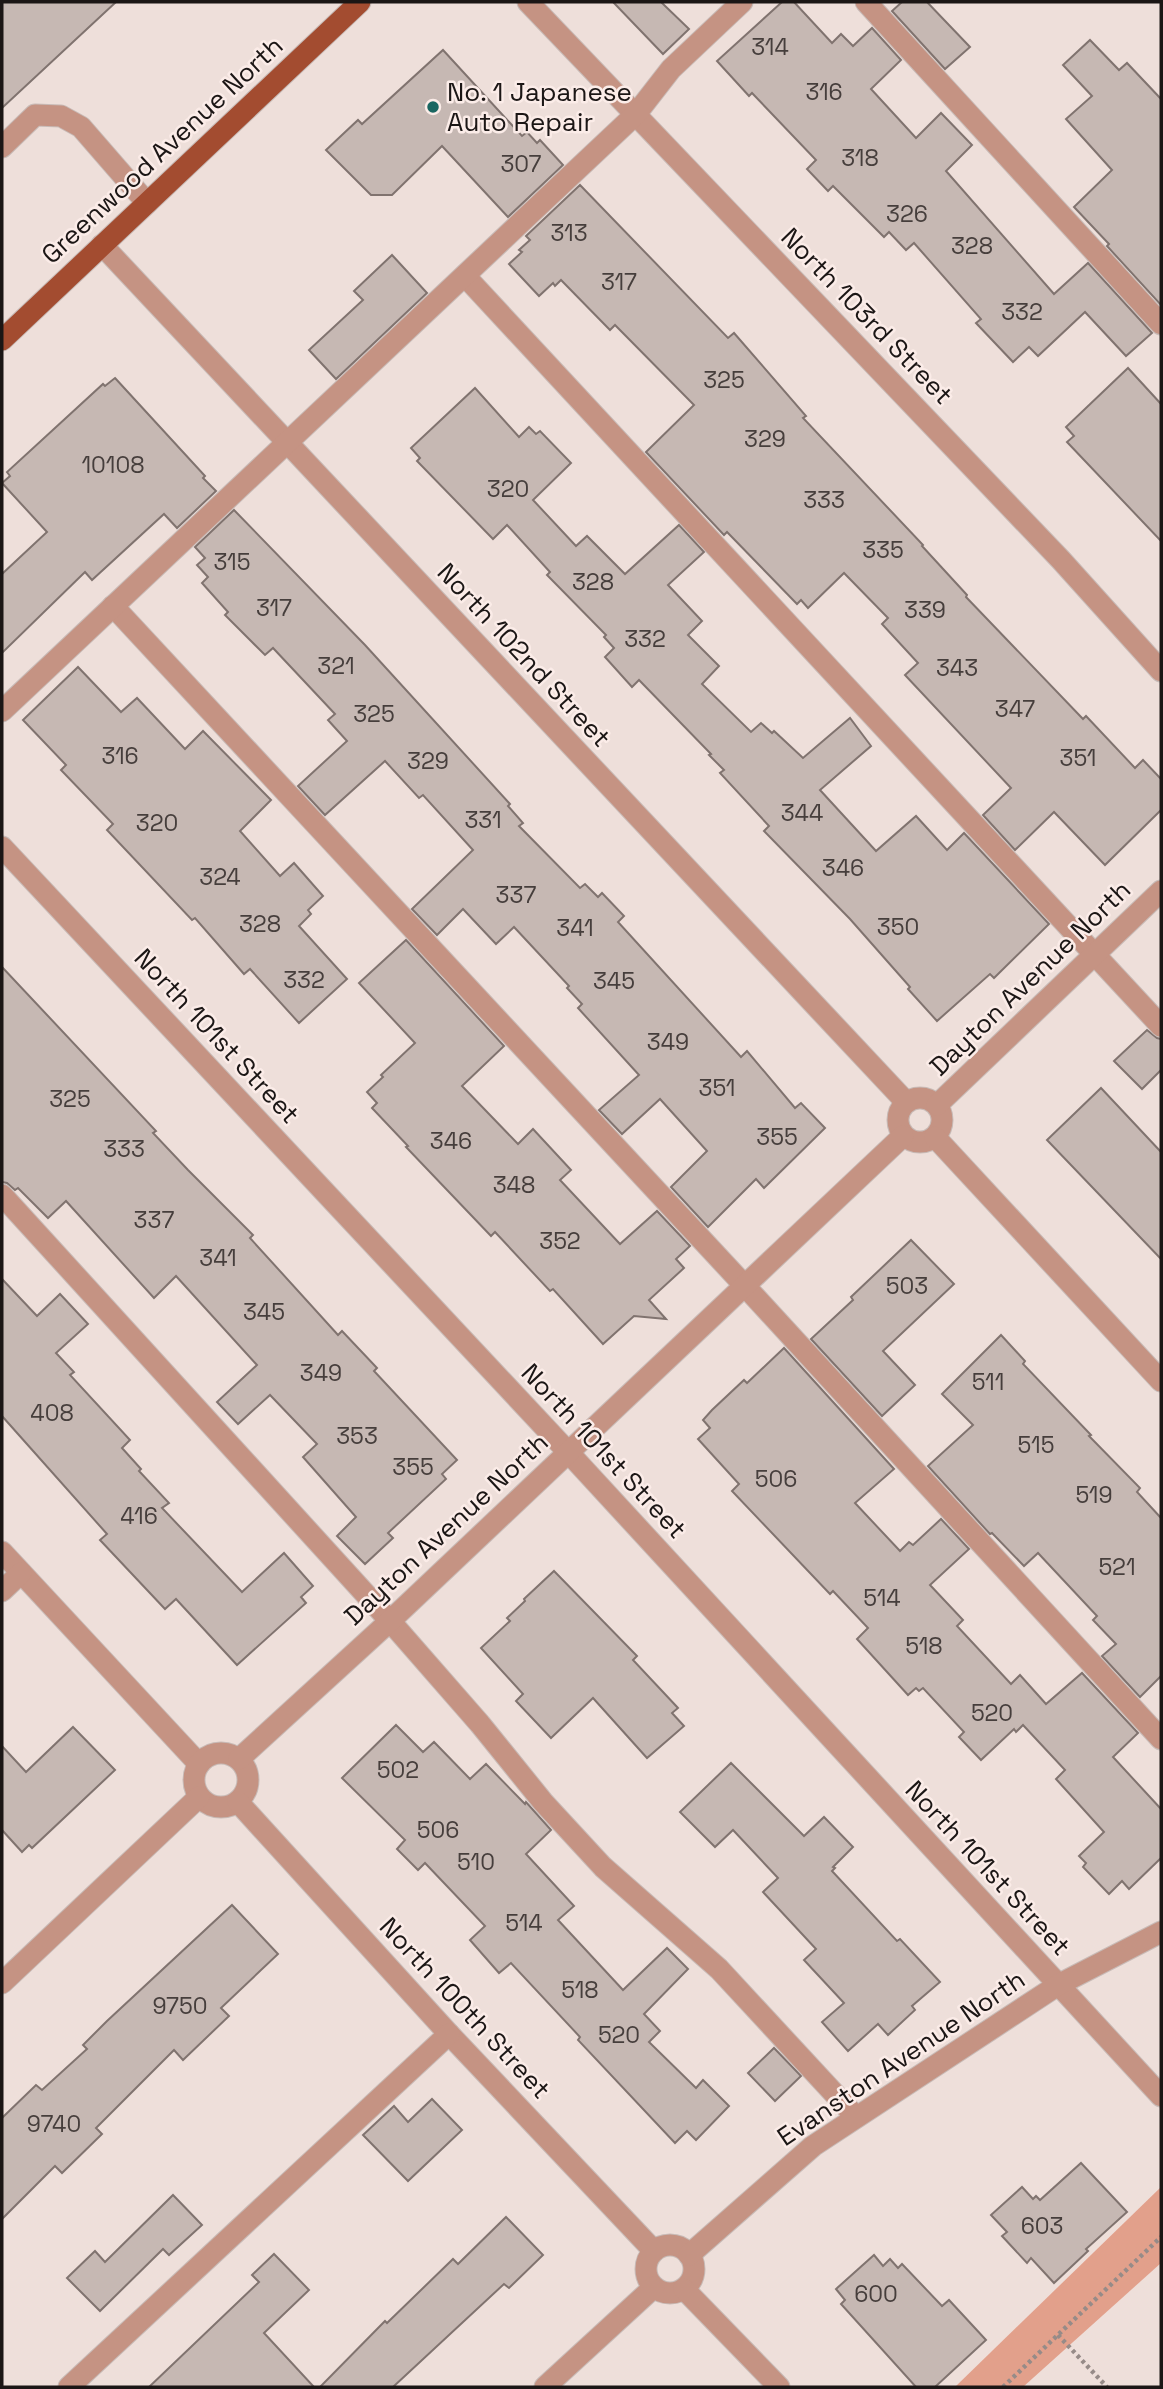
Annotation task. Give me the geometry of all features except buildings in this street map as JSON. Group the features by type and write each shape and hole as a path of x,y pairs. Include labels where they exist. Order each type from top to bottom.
{"main road":[{"name":"Greenwood Avenue North","path":"2,340 360,2"}],"street":[{"name":"North 103rd Street","path":"528,2 1061,560 1161,671"},
{"path":"2,711 635,114 670,69 742,2"},
{"path":"866,2 1161,324"},
{"path":"2,147 35,115 61,116 81,127 146,203"},
{"name":"North 102nd Street","path":"102,245 906,1102"},
{"path":"465,276 1161,1026"},
{"path":"113,606 744,1285 1161,1739"},
{"name":"North 101st Street","path":"2,847 568,1452 1161,2096"},
{"name":"Dayton Avenue North","path":"937,1105 1161,891"},
{"path":"921,1098 937,1105 943,1121 935,1137 919,1143 904,1136 898,1123 901,1108 906,1102 921,1098"},
{"name":"Dayton Avenue North","path":"239,1759 390,1621 904,1136"},
{"path":"935,1137 1161,1381"},
{"path":"2,1195 390,1621 480,1724 543,1802 594,1858 719,1969 856,2117"},
{"path":"2,1552 199,1764"},
{"path":"2,1591 21,1573"},
{"path":"222,1752 239,1759 248,1775 248,1784 238,1802 222,1808 206,1803 199,1797 193,1780 205,1757 222,1752"},
{"path":"2,1983 199,1797"},
{"name":"North 100th Street","path":"238,1802 449,2034 654,2251"},
{"name":"Evanston Avenue North","path":"689,2255 813,2146 1058,1984 1161,1932"},
{"path":"69,2387 449,2034"},
{"path":"669,2245 684,2249 689,2255 694,2269 693,2277 684,2289 670,2293 654,2287 649,2281 646,2265 654,2251 669,2245"},
{"path":"545,2387 654,2287"},
{"path":"684,2289 779,2387"}],"path":[{"path":"1003,2387 1161,2237"},
{"path":"1058,2335 1107,2387"}],"shaded area":[{"path":"1161,2187 1161,2263 1023,2387 955,2387"}],"place":[{"name":"No. 1 Japanese Auto Repair","path":"433,107"}]}
